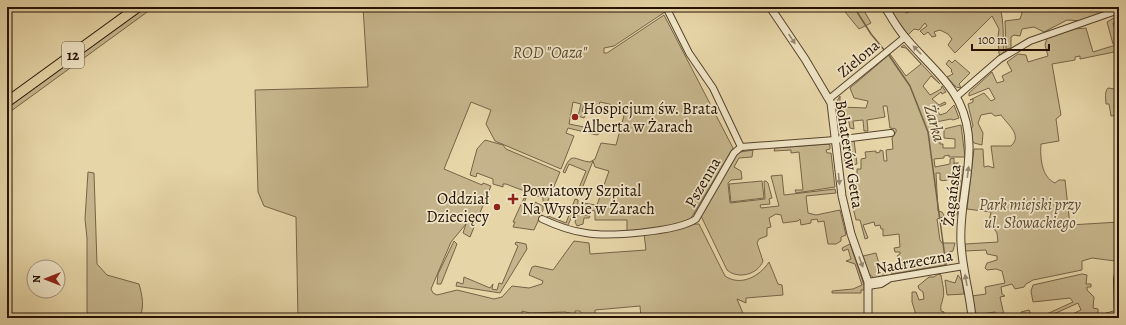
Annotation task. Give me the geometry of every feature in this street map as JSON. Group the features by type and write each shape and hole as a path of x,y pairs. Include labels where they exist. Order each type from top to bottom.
{"main road":[{"name":"12","path":"7,102 138,7"}],"street":[{"name":"Pszenna","path":"666,7 690,53 712,88 741,147"},
{"name":"Bohaterów Getta","path":"770,7 829,99 832,107 843,205 868,284 868,318"},
{"name":"Żagańska","path":"885,7 905,37 948,84 956,96 966,119 969,136 970,159 961,233 964,266 972,318"},
{"path":"956,96 1000,59 1030,41 1119,10"},
{"name":"Zielona","path":"829,99 905,37"},
{"name":"Pszenna","path":"542,219 564,229 588,234 630,233 667,229 687,224 696,219 734,153 741,147 835,140 891,133"},
{"name":"Nadrzeczna","path":"868,284 893,278 964,266"},
{"path":"1102,318 1118,315 1119,270"}],"green space":[{"path":"145,7 154,7 7,114 7,107"},
{"name":"ROD \"Oaza\"","path":"363,7 666,7 665,12 614,46 604,48 604,53 607,53 664,15 733,148 690,220 667,227 627,231 627,220 595,220 595,211 583,209 582,215 590,216 589,218 584,218 583,224 577,226 575,222 582,203 597,205 609,171 595,167 593,161 579,196 576,195 586,171 569,164 565,173 563,172 571,159 576,158 590,162 595,159 601,143 616,145 626,108 600,102 598,108 584,105 582,111 586,114 584,118 578,116 581,104 573,102 569,124 599,130 600,133 597,135 568,128 566,133 574,136 561,169 495,141 486,124 491,110 471,102 444,169 482,185 483,183 491,186 470,237 463,233 466,224 451,242 431,289 433,293 437,295 457,290 494,299 502,297 512,286 529,288 542,284 543,281 529,275 532,267 535,266 553,270 574,241 589,243 590,254 646,250 644,233 699,224 725,276 731,279 744,280 761,272 769,262 778,284 782,285 783,295 746,298 746,303 737,299 745,318 728,318 727,315 723,318 641,318 640,306 595,310 595,314 583,315 580,311 575,311 575,314 565,312 530,313 522,311 522,318 520,318 519,314 515,314 515,316 499,318 298,318 296,217 264,206 258,192 255,90 368,87"},
{"path":"841,7 862,7 871,23 859,29"},
{"path":"888,7 903,7 906,13 923,7 1000,7 1003,24 1004,54 1001,56 999,54 999,29 992,16 955,53 948,45 952,39 948,34 940,30 934,32 936,36 932,37 928,32 924,35 920,31 927,26 925,23 919,30 914,29 908,35"},
{"path":"1020,7 1112,7 1108,8 1107,11 1084,21 1067,20 1044,32 1034,27 1022,29 1020,36 1014,35 1011,37 1011,48 1006,49 1005,21 1020,19 1022,13"},
{"path":"1119,15 1119,20 1113,23 1118,42 1113,44 1107,22"},
{"name":"Park miejski przy ul. Słowackiego","path":"1086,28 1093,52 1119,44 1119,51 1080,59 1080,56 1075,57 1075,60 1052,64 1061,115 1056,119 1059,141 1041,144 1041,160 1044,171 1050,180 1055,183 1059,180 1065,180 1070,225 1119,222 1115,261 1092,258 1082,261 1082,270 1033,280 1024,287 1015,289 1012,284 1001,287 1002,294 1005,296 1000,297 1004,315 1017,317 1022,316 1021,312 1029,310 1033,318 1029,316 1026,318 996,318 995,312 982,314 975,313 972,296 986,294 985,287 1005,283 1002,271 996,269 987,270 985,268 987,263 997,260 997,256 987,254 986,250 965,251 965,244 998,242 997,233 989,221 991,212 967,209 974,149 983,149 984,167 988,166 994,168 991,146 1011,146 1014,142 1015,134 1001,115 995,116 991,113 981,115 978,123 983,133 982,145 974,143 971,139 970,130 973,126 968,104 973,102 973,99 970,100 984,93 991,101 995,99 989,88 969,96 969,93 992,72 997,83 1004,81 1002,76 1012,71 1007,62 1018,54 1026,55 1028,62 1048,56 1045,45 1047,38 1075,29"},
{"path":"904,45 940,84 931,76 923,86 930,95 941,89 942,86 946,92 942,94 941,92 932,99 939,105 945,102 946,104 936,108 940,115 946,113 954,105 959,118 936,122 940,129 940,144 943,144 943,148 955,148 955,139 944,138 944,129 961,125 965,157 949,157 949,155 944,156 944,158 934,159 935,167 950,164 950,159 954,158 954,163 959,163 959,166 964,167 957,215 950,215 955,214 962,169 957,168 950,178 943,181 940,180 940,173 936,173 938,211 942,212 944,215 943,217 937,219 940,240 942,243 955,243 953,251 943,254 945,265 892,274 891,271 903,269 902,260 899,260 897,256 900,252 895,252 894,248 900,247 899,234 883,236 883,229 881,229 880,225 875,226 874,222 863,225 868,238 865,239 860,220 856,220 851,199 853,199 851,186 857,183 857,169 861,169 861,159 866,158 865,152 876,151 876,153 880,152 880,150 883,151 884,161 887,161 886,150 893,149 892,138 896,132 896,129 890,128 887,106 883,106 885,117 867,120 868,131 864,131 863,120 853,121 854,129 850,128 849,122 843,122 844,129 841,130 840,136 836,103 840,96 840,107 866,108 868,101 854,98 850,88 890,54 906,76 921,64 906,48 901,47"},
{"path":"949,60 952,63 955,60 970,73 959,84 961,88 956,87 947,77 953,74 951,71 952,70 946,64"},
{"path":"1108,88 1115,89 1118,93 1119,104 1114,105 1115,112 1119,112 1119,115 1111,116 1109,104 1106,104 1106,94"},
{"path":"485,140 503,145 506,149 560,172 547,203 543,202 543,198 506,184 503,184 503,187 493,184 493,179 477,173 476,177 470,175 477,149"},
{"path":"854,140 857,164 847,166 844,158 853,156 851,146 846,146 845,142"},
{"path":"830,145 830,149 826,150 827,153 831,153 835,187 796,193 795,190 803,190 799,152 791,153 791,150 774,151 775,148"},
{"path":"753,150 752,157 739,158 734,167 741,171 742,179 731,180 728,183 730,203 765,199 764,181 766,181 768,183 772,198 769,199 770,204 760,205 761,208 779,206 771,176 782,175 784,195 835,189 836,193 806,196 808,213 816,215 840,210 846,235 841,237 841,241 836,244 828,244 824,221 818,222 817,219 811,220 811,223 801,225 800,219 798,221 783,223 781,215 776,214 769,218 771,227 767,228 767,236 759,239 757,243 763,261 761,266 753,272 742,275 737,275 727,270 701,216 736,155 740,152"},
{"path":"88,172 94,173 97,264 107,275 139,284 142,297 142,310 139,318 89,318 87,311 87,238 85,219"},
{"path":"762,181 764,198 731,202 729,184"},
{"path":"524,198 526,198 524,203 533,207 535,202 543,206 543,210 534,230 513,227 515,222 513,222"},
{"path":"575,199 578,200 578,203 568,225 566,226 547,218 549,206 551,207 548,216 566,223"},
{"path":"454,241 457,244 441,284 437,284 438,274"},
{"path":"516,242 526,244 527,249 500,293 456,286 457,282 463,284 464,277 490,288 493,284 492,289 497,290 499,283 502,284 518,246 515,244"},
{"path":"850,244 864,285 864,290 861,290 861,293 832,293 832,291 853,289 862,285 855,264 846,261 851,259 848,249 843,251 842,248"},
{"path":"876,253 880,267 884,266 887,275 874,278 869,274 863,256"},
{"path":"938,274 941,275 943,287 944,296 941,311 944,312 944,318 917,318 912,302 912,292 916,292 919,300 924,299 923,292 918,286 929,277 934,277"},
{"path":"1082,274 1087,275 1086,284 1091,284 1091,287 1087,287 1087,290 1094,297 1093,308 1098,309 1098,313 1085,317 1084,313 1084,318 1064,318 1081,310 1078,303 1045,318 1038,318 1073,302 1070,298 1033,302 1031,291 1033,285"},
{"path":"958,275 962,281 964,294 947,295 945,280 955,283"}],"waterway":[{"name":"Żarka","path":"854,7 871,34 885,51"},
{"name":"Żarka","path":"888,54 910,86 928,132 946,265"}],"place":[{"name":"Hospicjum św. Brata Alberta w Żarach","path":"575,117"},
{"name":"Powiatowy Szpital Na Wyspie w Żarach","path":"513,199"},
{"name":"Oddział Dziecięcy","path":"497,207"}]}
